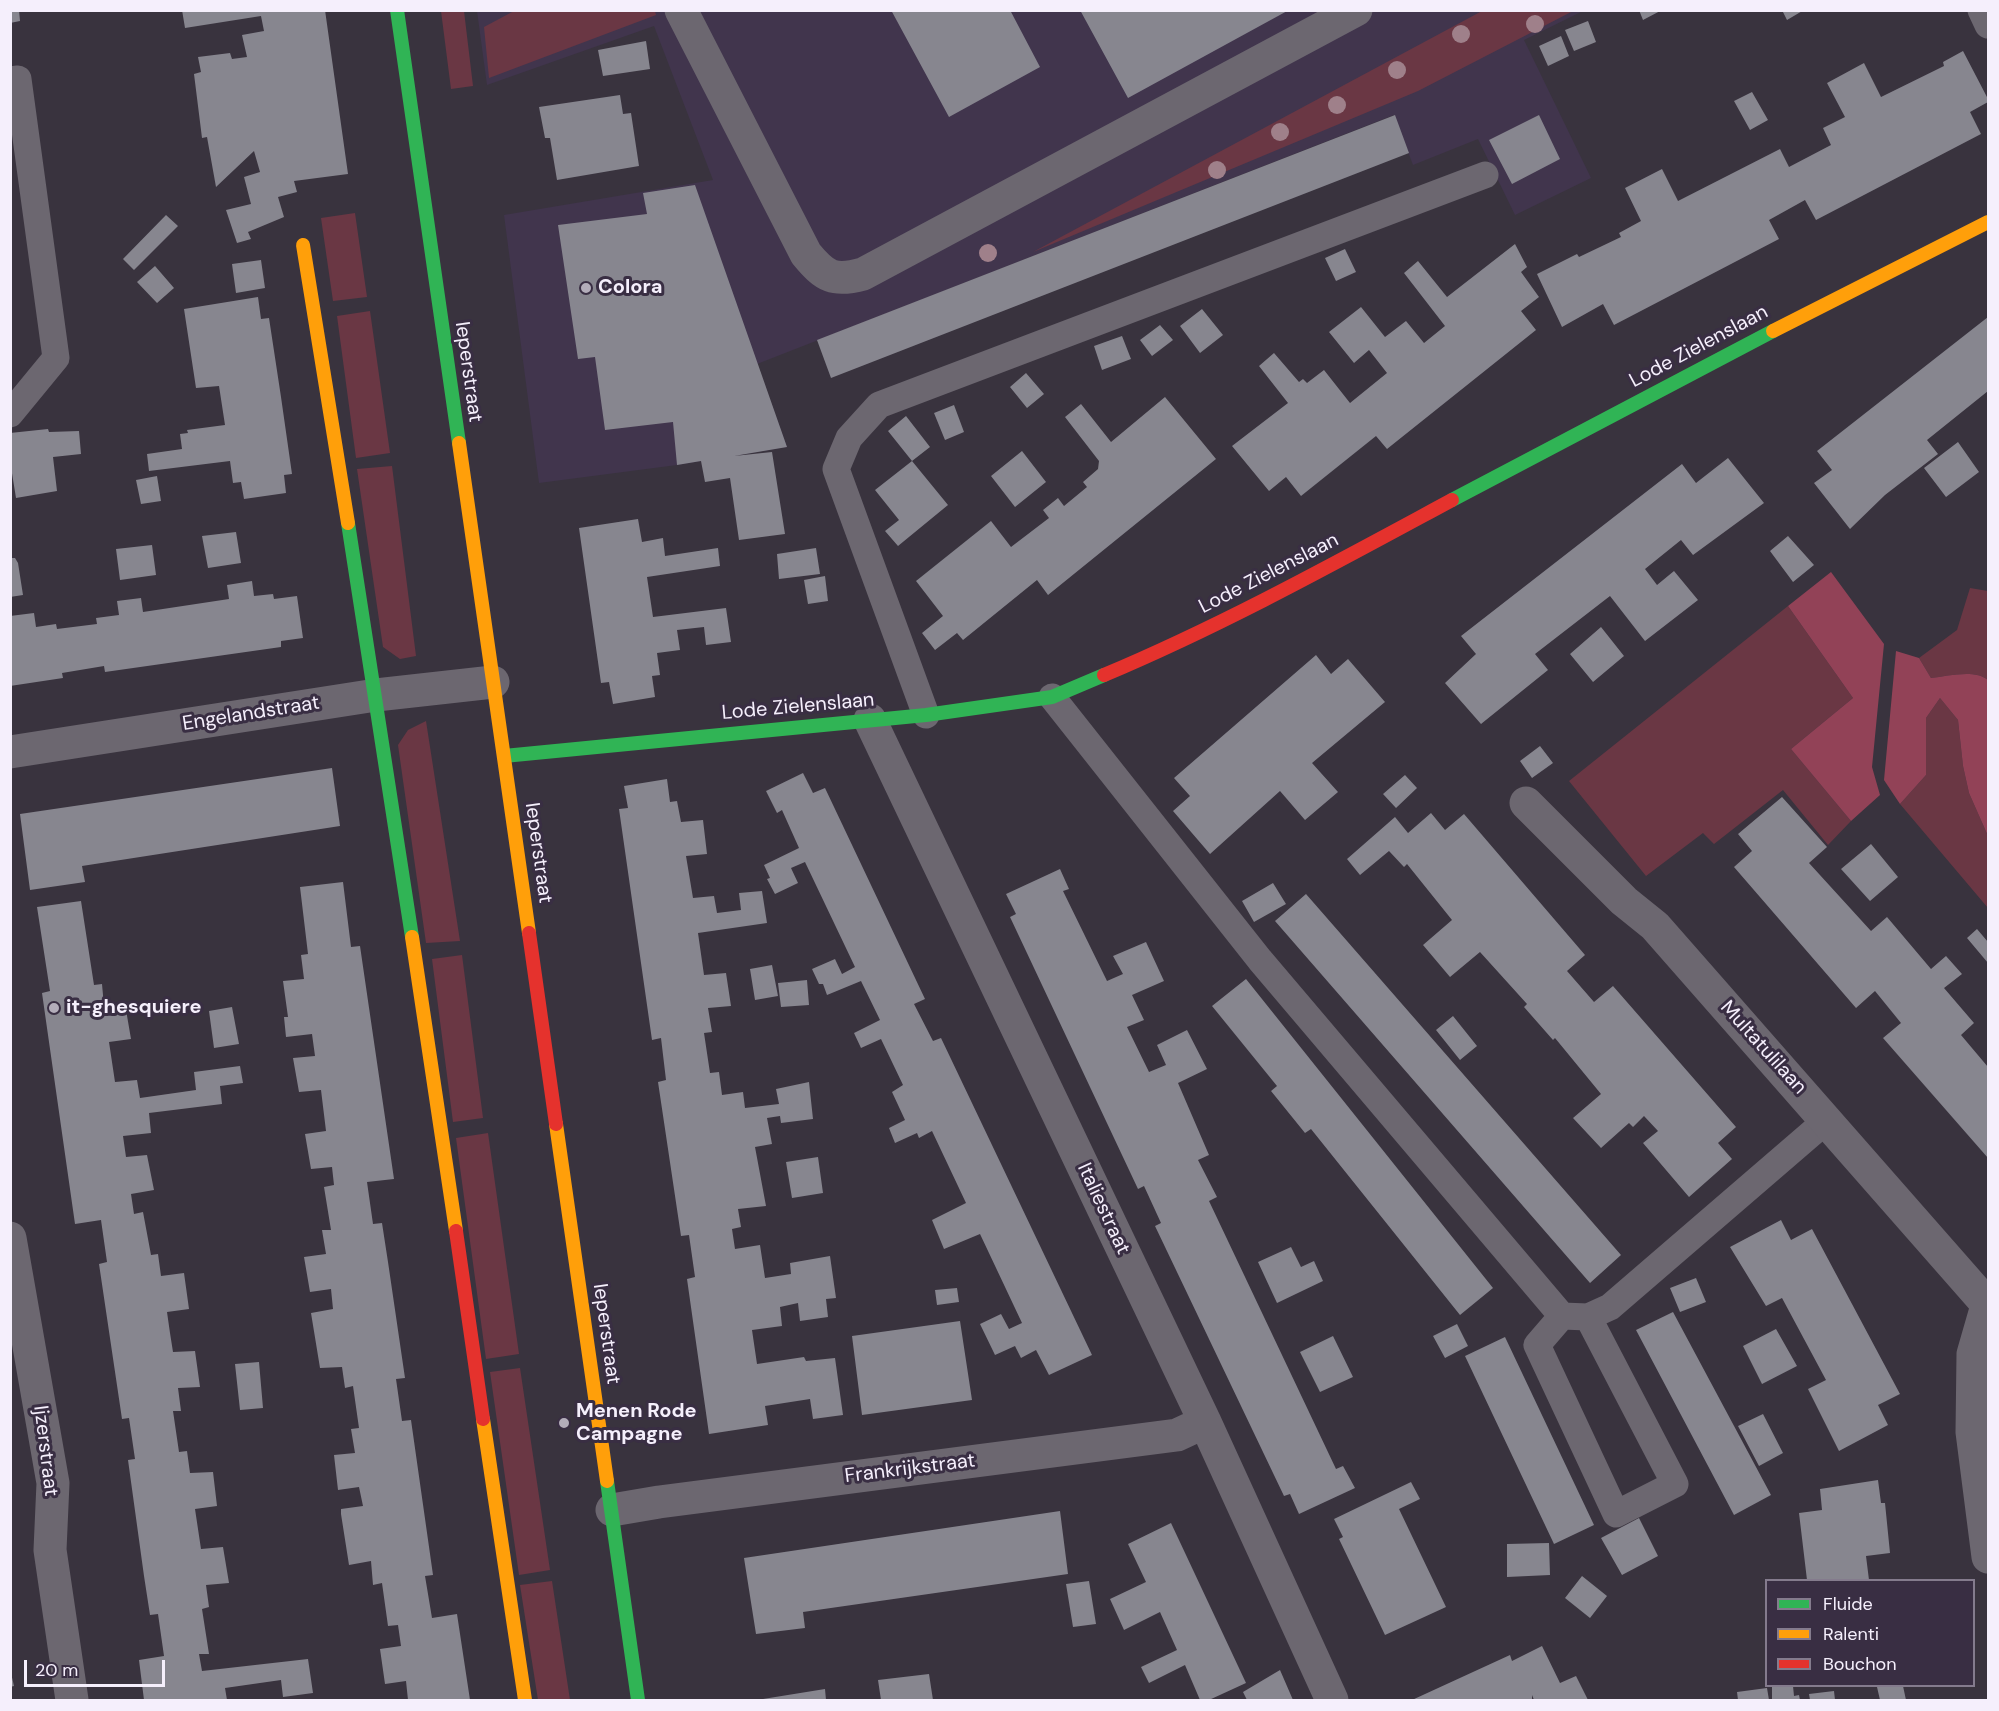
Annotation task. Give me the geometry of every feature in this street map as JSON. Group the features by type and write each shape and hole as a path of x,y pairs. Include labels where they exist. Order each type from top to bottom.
{"street":[{"name":"Ieperstraat","path":"397,10 638,1701"},
{"path":"681,10 806,254 822,273 844,279 863,274 1356,10"},
{"name":"Lode Zielenslaan","path":"504,756 541,750 926,715 1052,697 1154,654 1307,577 1691,372 1989,222"},
{"path":"303,246 376,695 525,1701"},
{"name":"Engelandstraat","path":"10,752 376,695 493,682"},
{"name":"Italiestraat","path":"870,720 1205,1422 1332,1701"},
{"name":"Multatulilaan","path":"1526,803 1624,901 1655,926 1988,1303"},
{"name":"Ijzerstraat","path":"10,1238 16,1300 53,1483 50,1550 72,1701"},
{"path":"1988,1303 1973,1354 1972,1432 1989,1557"},
{"name":"Frankrijkstraat","path":"612,1510 1177,1435 1205,1422"}],"lane":[{"path":"1981,10 1989,25"},
{"path":"10,80 18,79 56,358 10,414"},
{"path":"926,715 836,470 849,438 879,405 1485,175"},
{"path":"1052,697 1260,960 1575,1317 1675,1484 1616,1514 1537,1345 1575,1317 1610,1307 1827,1120"}],"shaded area":[{"path":"441,11 464,11 473,86 451,89"},
{"path":"477,11 1583,11 1524,40 1591,178 1515,215 1478,139 1413,165 1394,115 757,364 787,447 677,465 539,483 504,215 713,180 654,26 487,85"},
{"path":"514,11 655,11 656,15 489,78 484,27"},
{"path":"1482,11 1573,11 1418,91 1033,252"},
{"path":"355,213 367,297 333,301 321,218"},
{"path":"370,311 390,453 356,458 337,316"},
{"path":"392,466 416,656 400,659 383,647 357,469"},
{"path":"1831,572 1884,644 1872,767 1880,795 1851,821 1791,749 1853,698 1788,606"},
{"path":"1970,588 1988,591 1988,680 1969,674 1931,678 1919,658 1957,630"},
{"path":"1788,606 1853,698 1791,749 1851,821 1828,845 1783,790 1714,844 1703,833 1646,876 1569,781"},
{"path":"1896,651 1919,658 1931,678 1969,674 1988,680 1988,836 1969,793 1963,766 1958,720 1940,698 1926,718 1926,775 1900,804 1884,780"},
{"path":"1940,698 1958,720 1963,766 1969,793 1988,836 1988,908 1900,804 1926,775 1926,718"},
{"path":"426,721 460,941 426,943 398,745 408,730"},
{"path":"462,955 483,1118 453,1122 432,959"},
{"path":"488,1133 519,1354 486,1359 456,1138"},
{"path":"520,1368 550,1570 519,1575 490,1372"},
{"path":"552,1581 570,1700 538,1700 520,1585"}],"building":[{"path":"10,10 19,10 20,21 10,23"},
{"path":"182,10 325,10 348,174 294,181 297,192 278,197 284,217 248,232 251,239 237,243 226,210 251,204 244,177 260,172 254,151 216,187 207,137 202,138 194,74 201,72 198,57 230,53 232,59 247,57 242,35 264,31 261,16 185,28"},
{"path":"891,10 1010,10 1040,67 949,117"},
{"path":"1080,10 1289,10 1128,98"},
{"path":"1639,10 1662,10 1643,20"},
{"path":"1782,10 1804,10 1787,20"},
{"path":"1588,21 1596,42 1574,51 1565,30"},
{"path":"1561,36 1569,56 1548,66 1539,46"},
{"path":"646,41 650,69 603,76 598,50"},
{"path":"1963,51 1988,99 1988,102 1970,112 1981,134 1816,220 1805,200 1769,220 1779,239 1614,325 1603,304 1562,327 1537,274 1577,254 1579,257 1621,237 1619,233 1641,221 1625,188 1662,169 1678,201 1780,149 1789,167 1831,145 1823,128 1845,117 1827,83 1864,63 1881,97 1944,66 1943,62"},
{"path":"1752,92 1768,120 1750,130 1734,101"},
{"path":"620,95 623,114 631,113 639,166 557,180 550,138 545,138 539,107"},
{"path":"1395,115 1409,153 831,378 817,340"},
{"path":"1539,115 1560,159 1512,184 1489,140"},
{"path":"695,185 787,447 734,456 772,452 785,534 739,540 730,478 705,482 701,461 677,465 673,422 605,430 595,357 578,359 558,225 647,214 643,193"},
{"path":"166,215 178,226 134,270 123,259"},
{"path":"1515,244 1527,267 1521,272 1539,297 1521,311 1536,330 1387,449 1376,436 1301,496 1286,477 1269,491 1232,446 1288,403 1259,366 1274,353 1299,382 1303,379 1307,383 1324,370 1350,403 1387,373 1369,350 1354,363 1329,332 1361,307 1385,337 1406,321 1424,343 1445,326 1404,273 1418,261 1447,297"},
{"path":"1345,249 1356,272 1336,281 1325,258"},
{"path":"261,260 265,288 236,293 232,264"},
{"path":"155,266 174,288 157,303 137,282"},
{"path":"258,297 261,319 269,318 292,474 284,475 286,493 244,499 241,482 233,483 230,461 149,471 147,454 182,449 180,434 188,433 187,430 225,425 219,386 196,388 184,309"},
{"path":"1202,309 1223,335 1200,353 1180,326"},
{"path":"1988,317 1988,391 1927,440 1938,454 1885,495 1850,529 1814,483 1832,470 1817,451"},
{"path":"1160,325 1173,340 1152,356 1140,340"},
{"path":"1122,336 1131,359 1102,370 1094,346"},
{"path":"1026,373 1044,394 1027,408 1010,387"},
{"path":"1165,397 1216,459 1048,595 1037,580 963,640 957,633 935,650 922,633 943,616 916,581 991,521 1011,547 1049,518 1043,510 1058,498 1064,506 1087,487 1083,482 1098,469 1099,461 1065,417 1081,404 1111,442"},
{"path":"954,405 964,432 945,440 934,413"},
{"path":"906,416 930,447 912,461 888,431"},
{"path":"48,429 49,432 79,431 81,454 53,457 57,491 16,498 10,461 10,433"},
{"path":"1958,442 1979,472 1946,497 1924,468"},
{"path":"1022,451 1046,482 1015,507 991,476"},
{"path":"1728,458 1764,503 1693,555 1681,540 1645,569 1657,585 1674,571 1698,600 1645,641 1610,596 1535,654 1548,670 1481,724 1445,683 1476,654 1461,636 1682,464 1696,483"},
{"path":"912,461 948,505 898,546 885,531 899,520 875,490"},
{"path":"157,476 161,501 141,504 136,480"},
{"path":"638,519 642,542 663,538 665,556 718,548 720,566 647,577 653,617 726,608 731,642 706,645 704,627 677,630 680,650 657,653 660,675 652,676 655,697 613,704 609,682 601,683 579,528"},
{"path":"236,532 241,563 208,568 202,536"},
{"path":"1788,536 1814,565 1793,582 1770,551"},
{"path":"152,545 156,575 120,580 116,549"},
{"path":"816,548 820,574 779,579 777,554"},
{"path":"10,558 15,558 18,563 23,595 10,597"},
{"path":"825,576 828,601 808,604 804,580"},
{"path":"252,581 254,596 273,594 274,599 297,596 303,638 281,641 281,647 105,672 104,666 62,673 63,678 10,686 10,616 34,613 36,627 56,624 57,629 97,624 96,618 119,615 117,601 141,598 143,612 229,599 227,585"},
{"path":"1601,627 1624,656 1593,682 1570,654"},
{"path":"1316,655 1331,674 1348,659 1385,702 1312,763 1338,792 1305,820 1280,791 1210,854 1173,811 1190,796 1174,778"},
{"path":"1540,746 1553,763 1532,778 1520,761"},
{"path":"332,768 340,826 82,866 85,882 30,890 20,814"},
{"path":"803,773 813,793 825,788 925,999 914,1004 933,1041 941,1038 1092,1355 1049,1375 1036,1350 1021,1358 1015,1346 995,1355 980,1324 1001,1314 1009,1329 1022,1323 980,1234 944,1249 932,1220 966,1203 932,1131 919,1138 917,1133 895,1143 889,1128 905,1120 892,1092 903,1085 881,1039 861,1048 854,1033 880,1020 861,981 827,995 823,984 819,984 812,969 835,959 842,974 855,967 805,862 791,868 798,883 775,894 767,879 770,878 764,865 799,848 782,810 777,813 766,791"},
{"path":"1405,775 1417,788 1396,808 1383,794"},
{"path":"667,779 670,802 677,801 681,822 703,820 707,854 686,856 693,898 714,896 717,913 741,910 739,893 762,891 767,923 698,933 704,975 726,973 731,1006 708,1008 712,1032 704,1033 710,1073 719,1072 722,1095 743,1092 745,1108 779,1104 776,1089 809,1082 813,1119 781,1123 780,1116 767,1118 772,1144 755,1147 766,1206 738,1209 741,1227 732,1229 735,1249 760,1245 765,1278 791,1274 790,1263 830,1256 836,1298 826,1299 828,1317 800,1321 798,1303 780,1307 782,1326 752,1330 757,1364 804,1357 806,1361 835,1358 843,1415 813,1419 810,1399 765,1406 768,1425 709,1434 687,1279 695,1277 689,1235 681,1236 658,1082 666,1080 661,1038 652,1040 619,809 628,808 624,786"},
{"path":"1782,797 1827,847 1809,863 1871,931 1887,917 1931,969 1946,956 1962,974 1944,988 1974,1023 1961,1035 1988,1067 1988,1158 1883,1038 1901,1023 1875,991 1856,1008 1734,867 1752,851 1738,834"},
{"path":"1431,813 1445,830 1464,814 1585,955 1567,971 1594,1002 1613,986 1736,1127 1718,1143 1732,1159 1689,1197 1643,1143 1658,1131 1644,1116 1633,1127 1629,1123 1601,1148 1573,1118 1601,1094 1555,1038 1553,1040 1524,1007 1527,1004 1480,952 1450,977 1423,945 1452,920 1407,864 1404,867 1389,851 1360,875 1347,859 1395,817 1408,833"},
{"path":"1871,844 1898,877 1870,901 1841,869"},
{"path":"1060,869 1069,889 1063,891 1107,981 1123,974 1113,956 1146,942 1164,981 1132,995 1144,1020 1127,1027 1149,1072 1166,1065 1157,1045 1187,1030 1207,1069 1178,1083 1209,1155 1198,1160 1217,1197 1209,1201 1336,1469 1343,1466 1355,1488 1299,1514 1290,1494 1284,1496 1155,1226 1161,1223 1144,1186 1138,1189 1010,917 1016,914 1006,894"},
{"path":"343,882 351,947 360,946 394,1179 367,1182 373,1224 382,1223 388,1262 405,1378 396,1379 402,1421 411,1420 433,1575 425,1576 432,1618 457,1614 470,1700 408,1700 406,1681 385,1684 380,1649 401,1646 398,1625 388,1626 382,1583 373,1585 371,1561 349,1565 341,1514 341,1509 363,1506 359,1487 338,1490 334,1455 355,1453 351,1429 359,1428 353,1386 345,1388 342,1367 320,1368 311,1313 333,1309 331,1289 310,1292 304,1257 326,1254 322,1230 331,1230 324,1187 334,1185 332,1167 311,1169 305,1134 326,1131 321,1090 299,1092 293,1058 315,1056 312,1034 286,1037 284,1017 288,1017 283,981 304,979 301,955 308,954 300,887"},
{"path":"1273,883 1286,904 1254,922 1242,901"},
{"path":"1306,894 1621,1255 1590,1283 1275,921"},
{"path":"81,901 94,985 102,984 104,1006 125,1004 131,1039 109,1042 115,1082 137,1080 140,1098 196,1090 194,1072 240,1066 243,1083 220,1086 222,1104 149,1113 151,1133 123,1136 126,1157 147,1155 154,1190 131,1194 134,1214 143,1212 151,1255 158,1254 161,1276 184,1273 189,1309 167,1312 173,1352 195,1351 200,1387 178,1388 181,1411 173,1411 179,1452 187,1451 190,1473 213,1472 217,1506 195,1509 201,1549 223,1547 229,1583 206,1585 209,1607 202,1609 209,1654 199,1654 202,1671 308,1659 313,1693 283,1697 281,1680 225,1688 227,1700 144,1700 139,1660 164,1656 158,1614 150,1615 144,1576 128,1460 135,1459 129,1418 122,1419 99,1264 107,1262 101,1220 75,1224 42,993 50,991 37,907"},
{"path":"1977,929 1988,942 1988,963 1967,938"},
{"path":"772,965 778,996 755,1000 750,969"},
{"path":"1246,979 1493,1288 1460,1315 1311,1129 1305,1133 1271,1091 1277,1086 1212,1006"},
{"path":"807,980 809,1005 781,1007 778,983"},
{"path":"232,1007 239,1044 214,1048 209,1011"},
{"path":"1453,1016 1477,1046 1460,1060 1436,1030"},
{"path":"818,1157 823,1193 792,1198 786,1162"},
{"path":"1781,1220 1791,1240 1812,1229 1900,1394 1878,1405 1888,1425 1839,1451 1808,1389 1826,1380 1782,1298 1766,1306 1730,1247"},
{"path":"1291,1247 1301,1267 1314,1261 1323,1281 1277,1303 1258,1262"},
{"path":"1696,1278 1706,1302 1680,1312 1670,1288"},
{"path":"957,1288 959,1302 937,1305 935,1290"},
{"path":"1673,1312 1771,1495 1734,1515 1636,1330"},
{"path":"960,1321 972,1400 862,1415 852,1336"},
{"path":"1457,1324 1468,1346 1445,1358 1433,1336"},
{"path":"1776,1329 1797,1366 1762,1384 1743,1346"},
{"path":"1333,1336 1353,1377 1320,1392 1300,1352"},
{"path":"1505,1337 1594,1525 1554,1544 1465,1356"},
{"path":"259,1362 263,1408 240,1410 235,1364"},
{"path":"1763,1414 1783,1453 1759,1466 1738,1426"},
{"path":"1878,1480 1881,1503 1885,1503 1890,1553 1866,1556 1869,1579 1807,1579 1799,1513 1822,1510 1820,1489"},
{"path":"1411,1482 1420,1499 1399,1509 1446,1607 1385,1635 1339,1539 1343,1537 1334,1519"},
{"path":"1060,1511 1068,1574 803,1612 805,1628 756,1634 744,1558"},
{"path":"1639,1518 1658,1556 1622,1575 1601,1538"},
{"path":"1171,1523 1246,1683 1209,1700 1200,1700 1185,1665 1149,1683 1141,1667 1177,1650 1160,1612 1124,1630 1110,1599 1146,1582 1128,1544"},
{"path":"1549,1543 1550,1575 1507,1577 1507,1544"},
{"path":"1582,1576 1607,1596 1590,1618 1565,1598"},
{"path":"1089,1581 1096,1624 1073,1627 1066,1584"},
{"path":"1542,1646 1560,1683 1576,1676 1588,1700 1534,1700 1532,1695 1532,1700 1412,1700 1510,1655 1512,1661"},
{"path":"10,1669 14,1686 10,1687"},
{"path":"1280,1670 1293,1700 1247,1700 1243,1692"},
{"path":"929,1674 933,1700 881,1700 878,1680"},
{"path":"1772,1687 1793,1687 1794,1696 1799,1695 1800,1700 1772,1700"},
{"path":"1877,1687 1903,1687 1906,1700 1880,1700"},
{"path":"1767,1688 1769,1700 1738,1700 1737,1692"},
{"path":"825,1689 826,1700 763,1700 763,1699"},
{"path":"1834,1691 1835,1700 1810,1700 1809,1694"}],"traffic: fast":[{"path":"397,10 459,443"},
{"path":"1452,500 1773,331"},
{"path":"348,523 412,937"},
{"path":"504,756 926,715 1052,697 1104,675"},
{"path":"607,1481 638,1700"}],"traffic: slow":[{"path":"1773,331 1988,222"},
{"path":"303,245 348,523"},
{"path":"459,443 529,933"},
{"path":"412,937 456,1231"},
{"path":"556,1124 607,1481"},
{"path":"483,1419 525,1700"}],"traffic: jam":[{"path":"1104,675 1236,614 1452,500"},
{"path":"529,933 556,1124"},
{"path":"456,1231 483,1419"}],"place":[{"name":"Colora","path":"586,288"},
{"name":"it-ghesquiere","path":"54,1008"},
{"name":"Menen Rode Campagne","path":"564,1423"}]}
